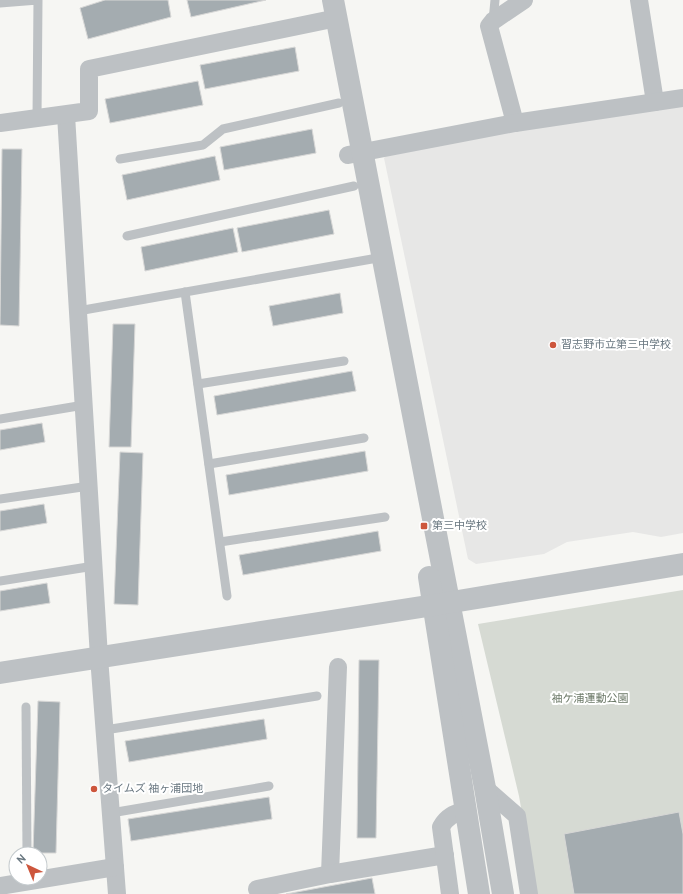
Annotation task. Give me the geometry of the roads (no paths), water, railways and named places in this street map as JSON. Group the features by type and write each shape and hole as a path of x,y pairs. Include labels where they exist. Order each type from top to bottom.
{"street":[{"path":"319,0 331,13 355,154 442,604 485,788 503,894"},
{"path":"515,123 489,26 493,21 524,0"},
{"path":"638,0 655,102"},
{"path":"331,13 339,104 355,154 354,186 376,258"},
{"path":"0,123 89,111 89,69 331,13"},
{"path":"355,154 515,123 683,98"},
{"path":"66,115 94,566 117,894"},
{"path":"0,673 442,604 683,564"},
{"path":"442,604 466,810 479,894"},
{"path":"330,874 338,667"},
{"path":"485,788 517,816 529,894"},
{"path":"450,894 441,827 445,820 452,814 466,810"},
{"path":"257,889 330,874 445,855"},
{"path":"48,877 115,867"}],"lane":[{"path":"0,3 38,0 37,118"},
{"path":"493,21 495,0"},
{"path":"120,159 203,145 223,128 339,104"},
{"path":"127,236 354,186"},
{"path":"78,311 376,258"},
{"path":"185,292 227,596"},
{"path":"198,384 344,361"},
{"path":"0,419 84,405"},
{"path":"209,464 364,438"},
{"path":"0,499 89,486"},
{"path":"220,542 385,517"},
{"path":"0,581 94,566"},
{"path":"105,730 317,696"},
{"path":"26,707 27,846"},
{"path":"111,813 269,786"}],"place":[{"name":"習志野市立第三中学校","path":"553,345"},
{"name":"第三中学校","path":"424,526"},
{"name":"タイムズ 袖ヶ浦団地","path":"94,789"}],"park label":[{"name":"袖ケ浦運動公園","path":"590,699"}]}
